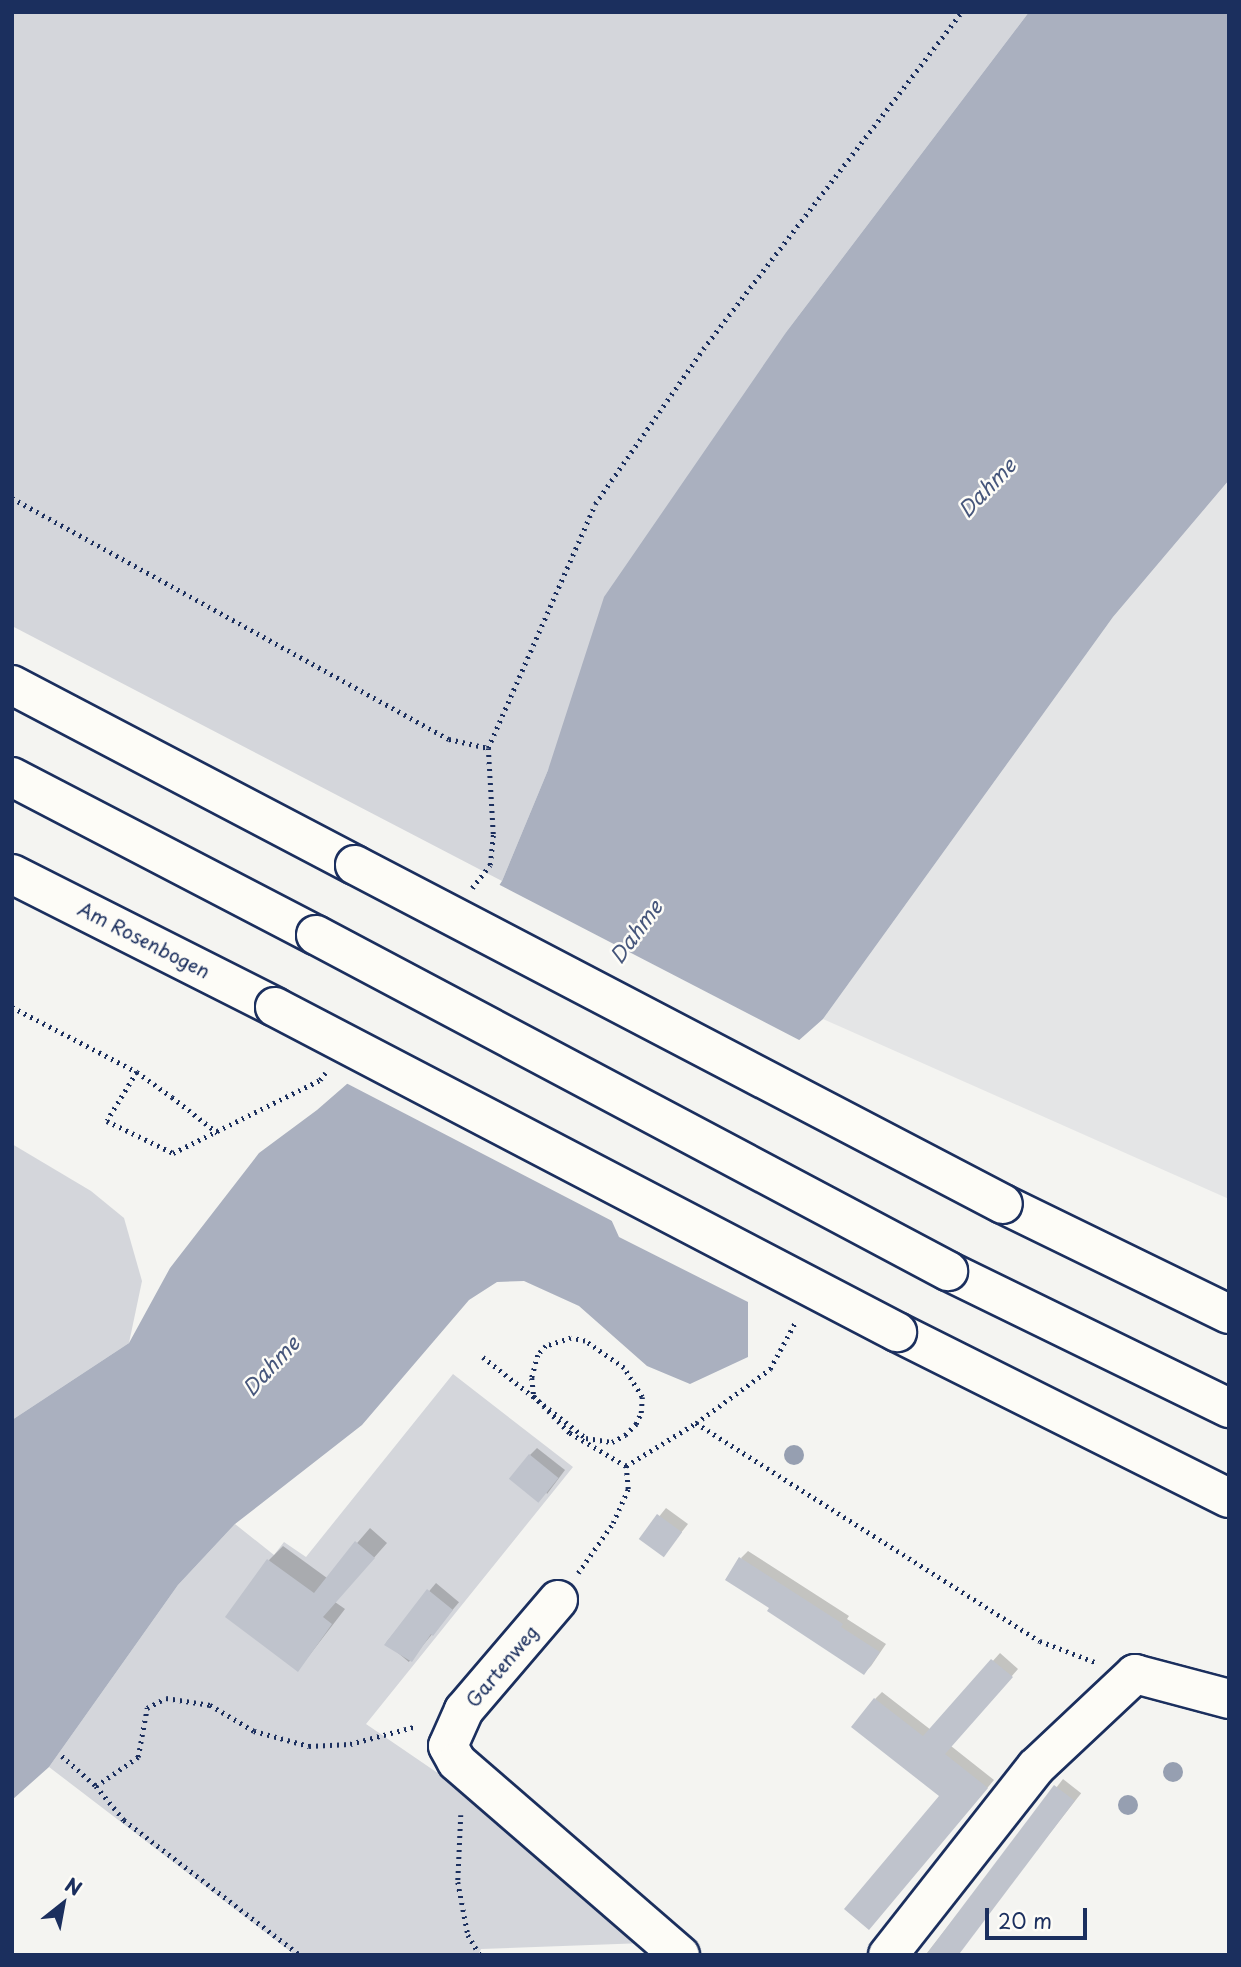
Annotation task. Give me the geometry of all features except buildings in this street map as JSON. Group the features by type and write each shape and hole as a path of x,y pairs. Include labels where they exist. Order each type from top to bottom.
{"main road":[{"path":"12,685 1003,1204 1229,1314"},
{"path":"12,777 316,935 948,1271 1229,1408"},
{"name":"Am Rosenbogen","path":"12,874 275,1007 897,1332 1229,1498"},
{"name":"Gartenweg","path":"457,1762 448,1746 464,1710 558,1600"},
{"path":"888,1955 1036,1768 1135,1674 1229,1699"},
{"path":"457,1762 680,1955"}],"path":[{"path":"464,897 490,865 493,834 488,748 595,504 703,349 962,12"},
{"path":"12,498 449,739 488,748"},
{"path":"12,1007 137,1072 219,1134"},
{"path":"137,1072 107,1121 173,1153 320,1080 328,1069"},
{"path":"483,1357 586,1438 612,1442 631,1430 641,1413 642,1397 624,1368 585,1341 571,1338 546,1346 538,1355 532,1378 534,1396 570,1433 626,1466"},
{"path":"626,1466 696,1423 1040,1641 1071,1656 1135,1674"},
{"path":"558,1600 613,1523 628,1489 626,1466"},
{"path":"96,1786 138,1757 147,1708 166,1699 210,1705 254,1731 309,1746 350,1744 464,1710"},
{"path":"62,1756 96,1786 124,1820 300,1955"},
{"path":"457,1762 462,1831 458,1882 468,1935 480,1955"}],"shaded area":[{"path":"12,12 1029,12 787,331 548,770 502,881 12,626"},
{"path":"1229,480 1229,1199 823,1019 1113,617"},
{"path":"12,1144 91,1191 124,1218 142,1281 129,1343 12,1420"},
{"path":"453,1374 573,1467 366,1724 445,1778 645,1943 481,1949 478,1955 295,1955 49,1767 178,1585 235,1524 274,1555 284,1542 306,1557"}],"water":[{"name":"Dahme","path":"1029,12 1229,12 1229,480 1113,617 823,1019 797,1042 702,994 581,1152 619,1237 748,1302 748,1357 690,1384 647,1366 579,1306 524,1281 497,1282 469,1300 362,1425 235,1524 178,1585 49,1767 12,1800 12,1420 129,1343 170,1268 259,1153 317,1110 401,1037 502,881 548,770 604,597 787,331"}],"pier":[{"path":"496,883 803,1042 796,1046 703,998 585,1153 616,1223 344,1082 398,1035"}]}
